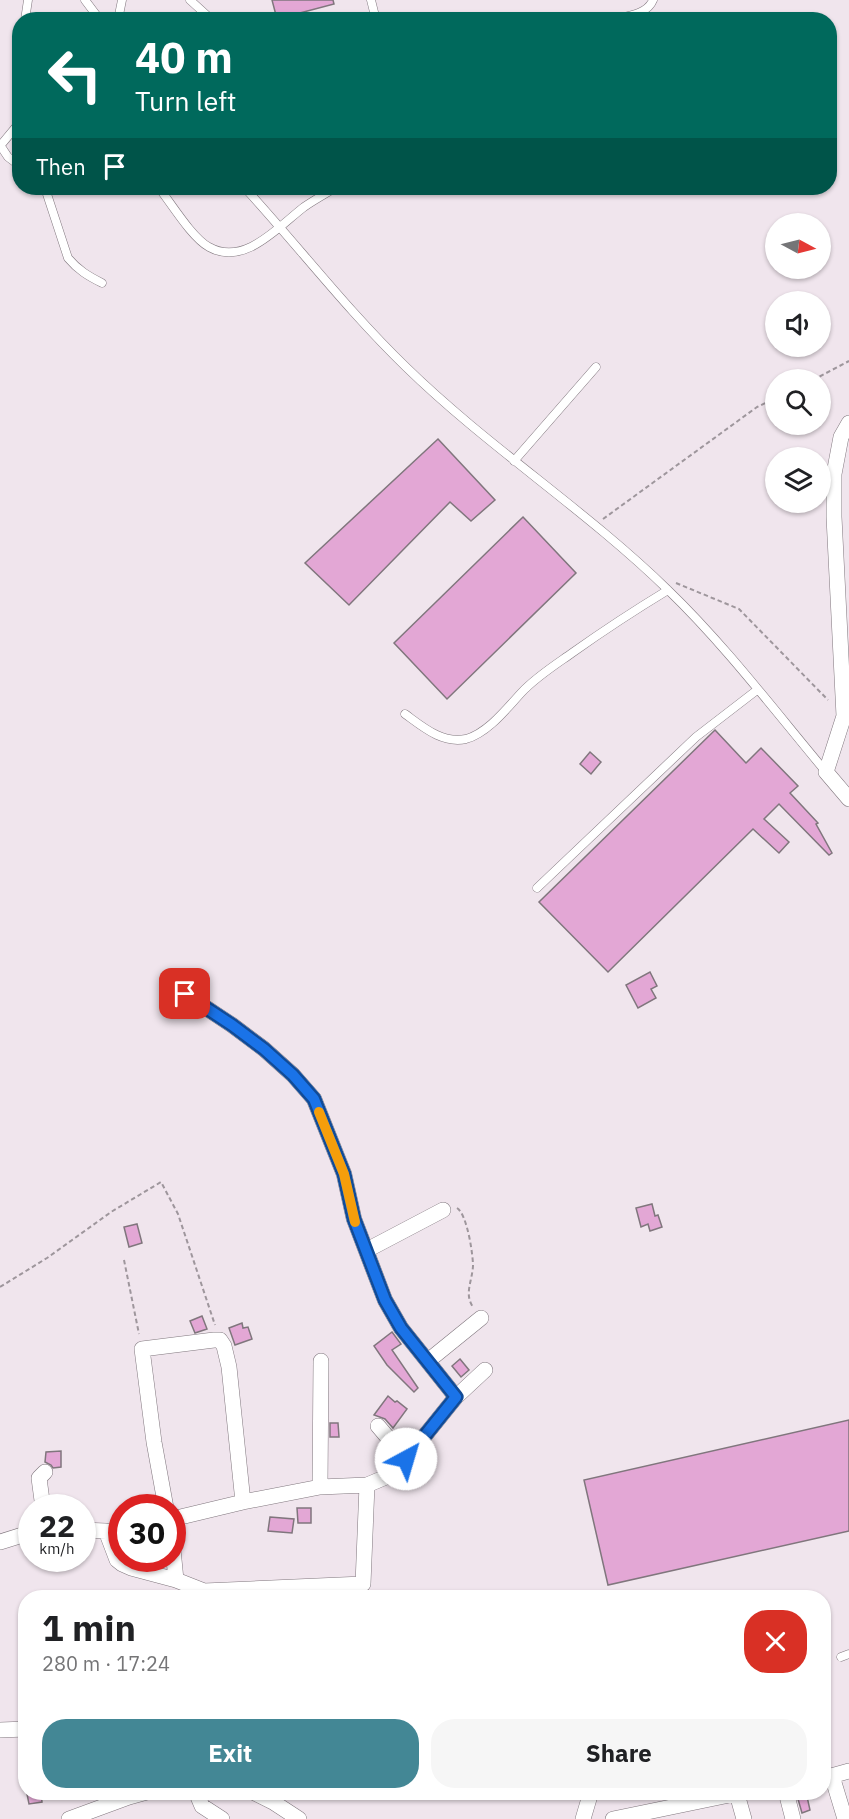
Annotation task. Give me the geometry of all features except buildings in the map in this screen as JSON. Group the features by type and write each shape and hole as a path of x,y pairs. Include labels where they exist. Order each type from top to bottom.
{"street":[{"path":"849,423 841,437 834,474 844,716 826,772 849,799"},
{"path":"185,994 264,1049 293,1075 314,1099 344,1174 354,1219 385,1300 401,1328 456,1397"},
{"path":"367,1250 443,1210"},
{"path":"428,1361 481,1318"},
{"path":"163,1494 154,1443 142,1349 220,1340 224,1346 233,1396 243,1502"},
{"path":"320,1487 321,1361"},
{"path":"186,1516 320,1487 367,1485 386,1477 406,1459 456,1397 485,1370"},
{"path":"378,1426 406,1459"},
{"path":"41,1494 39,1478 45,1472"},
{"path":"363,1590 367,1485"},
{"path":"96,1531 106,1531 117,1560 123,1564 176,1580 196,1590"},
{"path":"0,1542 18,1536"},
{"path":"175,1572 176,1580"},
{"path":"0,1730 18,1729"},
{"path":"831,1776 849,1771"},
{"path":"831,1784 845,1819"},
{"path":"69,1819 121,1800"},
{"path":"199,1800 202,1806 222,1819"},
{"path":"269,1800 299,1819"},
{"path":"583,1819 589,1800"},
{"path":"613,1819 630,1817 677,1800"},
{"path":"736,1800 744,1819"},
{"path":"788,1800 793,1819"}],"lane":[{"path":"190,0 203,12"},
{"path":"640,12 649,8 653,0"},
{"path":"12,132 0,146 12,160"},
{"path":"47,195 69,258 85,275 102,283"},
{"path":"164,195 198,238 207,247 220,252 247,249 324,195"},
{"path":"252,195 343,301 407,368 668,590 704,627 826,772"},
{"path":"514,461 596,367"},
{"path":"405,714 446,740 467,739 477,734 496,718 548,669 631,612 668,590"},
{"path":"537,888 696,737 757,690"}],"path":[{"path":"831,371 849,362"},
{"path":"594,526 757,406 765,403"},
{"path":"677,583 739,609 827,700"},
{"path":"0,1287 48,1258 111,1212 161,1182 178,1214 220,1340"},
{"path":"443,1210 458,1208 463,1214 473,1263 469,1301 481,1318"},
{"path":"124,1260 142,1349"}],"slow traffic":[{"path":"319,1112 344,1174 355,1222"}],"route":[{"path":"185,994 264,1049 293,1075 314,1099 344,1174 354,1219 385,1300 401,1328 456,1397 406,1459"}]}
